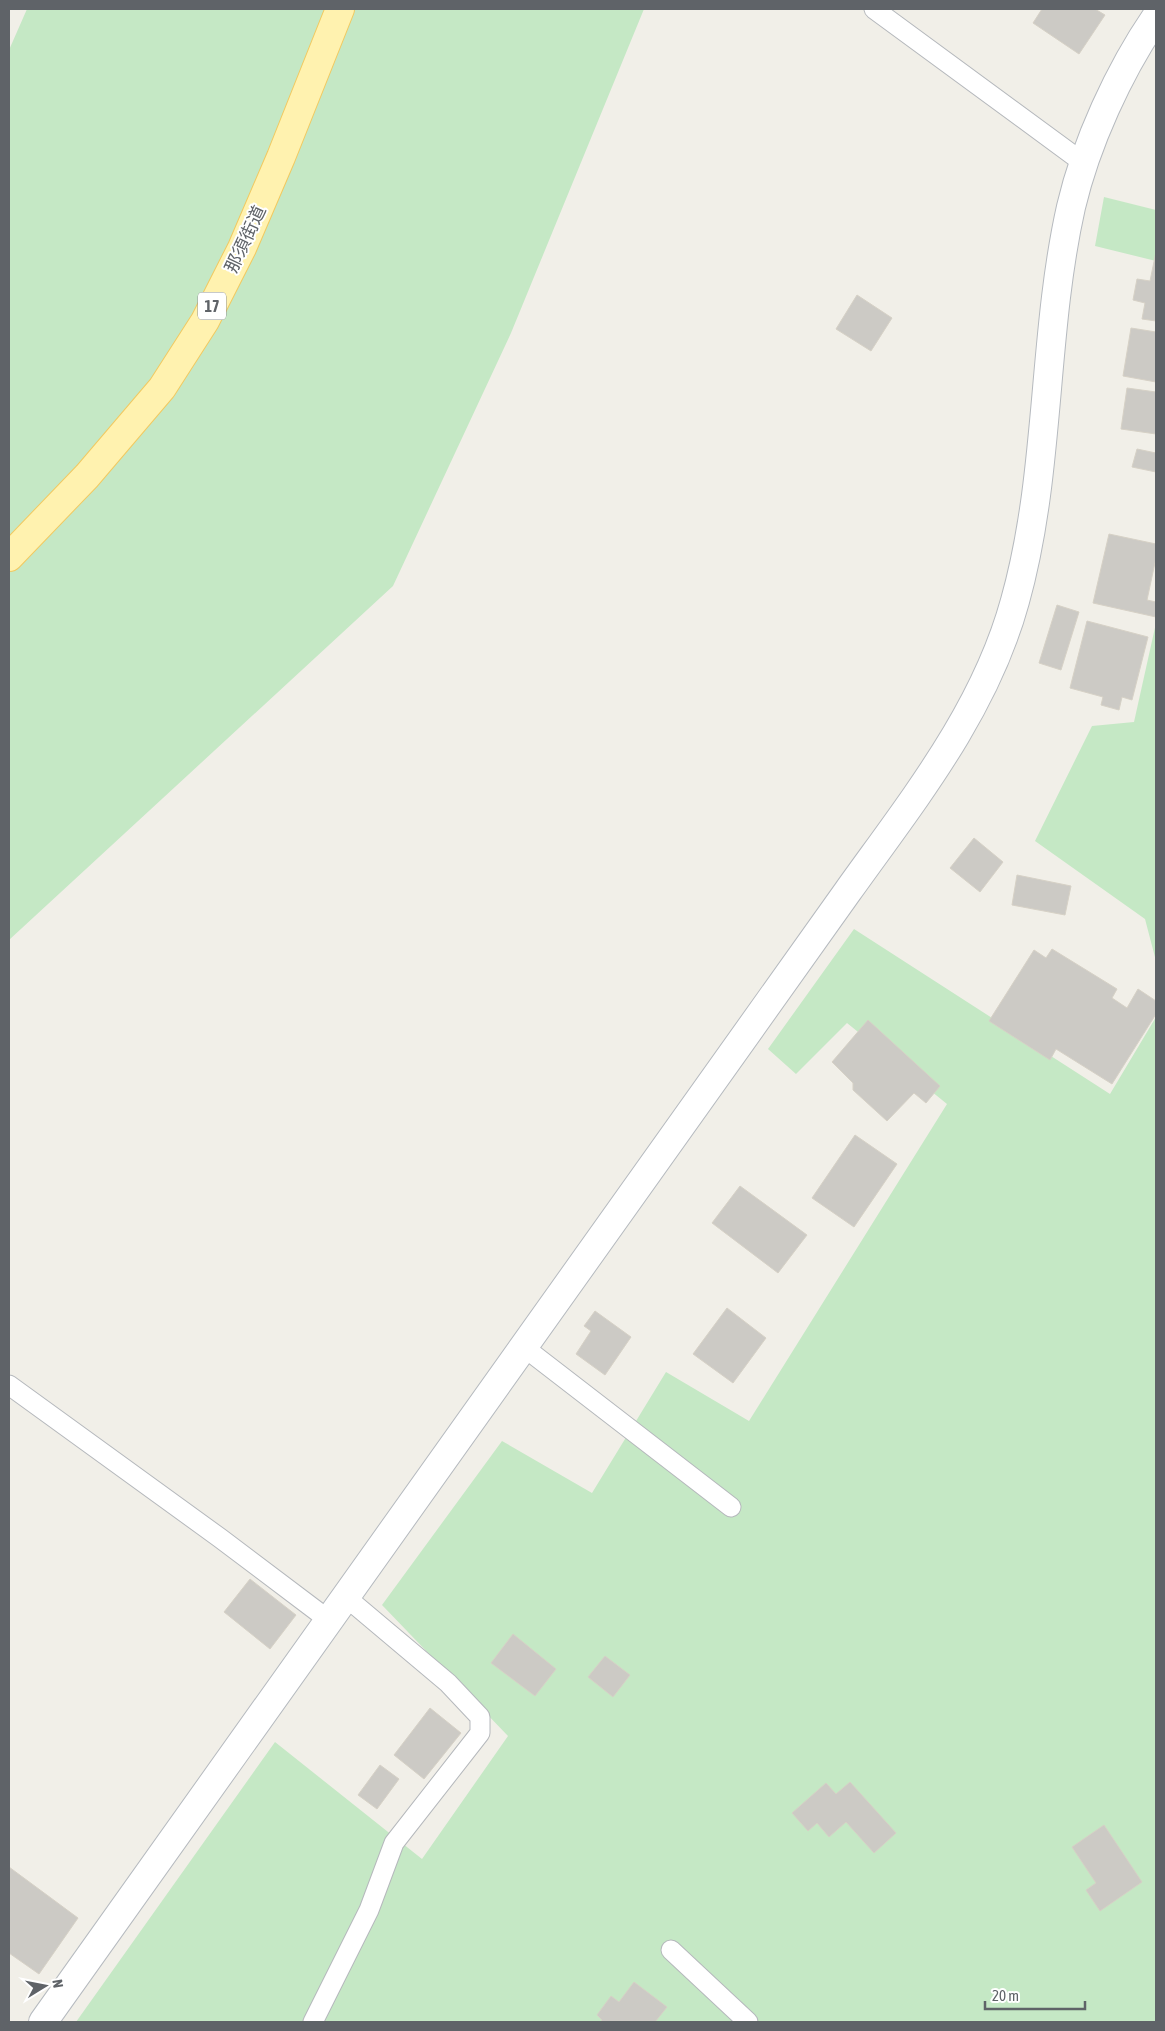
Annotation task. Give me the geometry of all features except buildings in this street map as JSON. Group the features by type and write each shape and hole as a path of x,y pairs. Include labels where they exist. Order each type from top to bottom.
{"main road":[{"name":"那須街道","path":"9,557 87,476 162,388 205,322 242,248 281,157 340,9"}],"street":[{"path":"44,2022 525,1348 936,766 971,711 995,661 1015,602 1031,538 1059,280 1072,206 1085,164 1114,89 1156,17"}],"lane":[{"path":"874,9 1085,164"},
{"path":"525,1348 731,1507"},
{"path":"9,1385 220,1538 330,1621"},
{"path":"313,2022 369,1910 394,1843 480,1733 480,1717 448,1683 347,1598"},
{"path":"671,1950 748,2022"}],"green space":[{"path":"27,9 644,9 511,333 393,586 9,940 9,50"},
{"path":"1104,197 1156,210 1156,261 1095,246"},
{"path":"1156,623 1156,961 1145,919 1035,841 1092,726 1134,722"},
{"path":"854,929 1110,1094 1156,1017 1156,2022 76,2022 275,1742 422,1859 508,1736 382,1605 502,1441 592,1493 666,1372 749,1421 947,1104 847,1023 796,1074 768,1049"}]}
